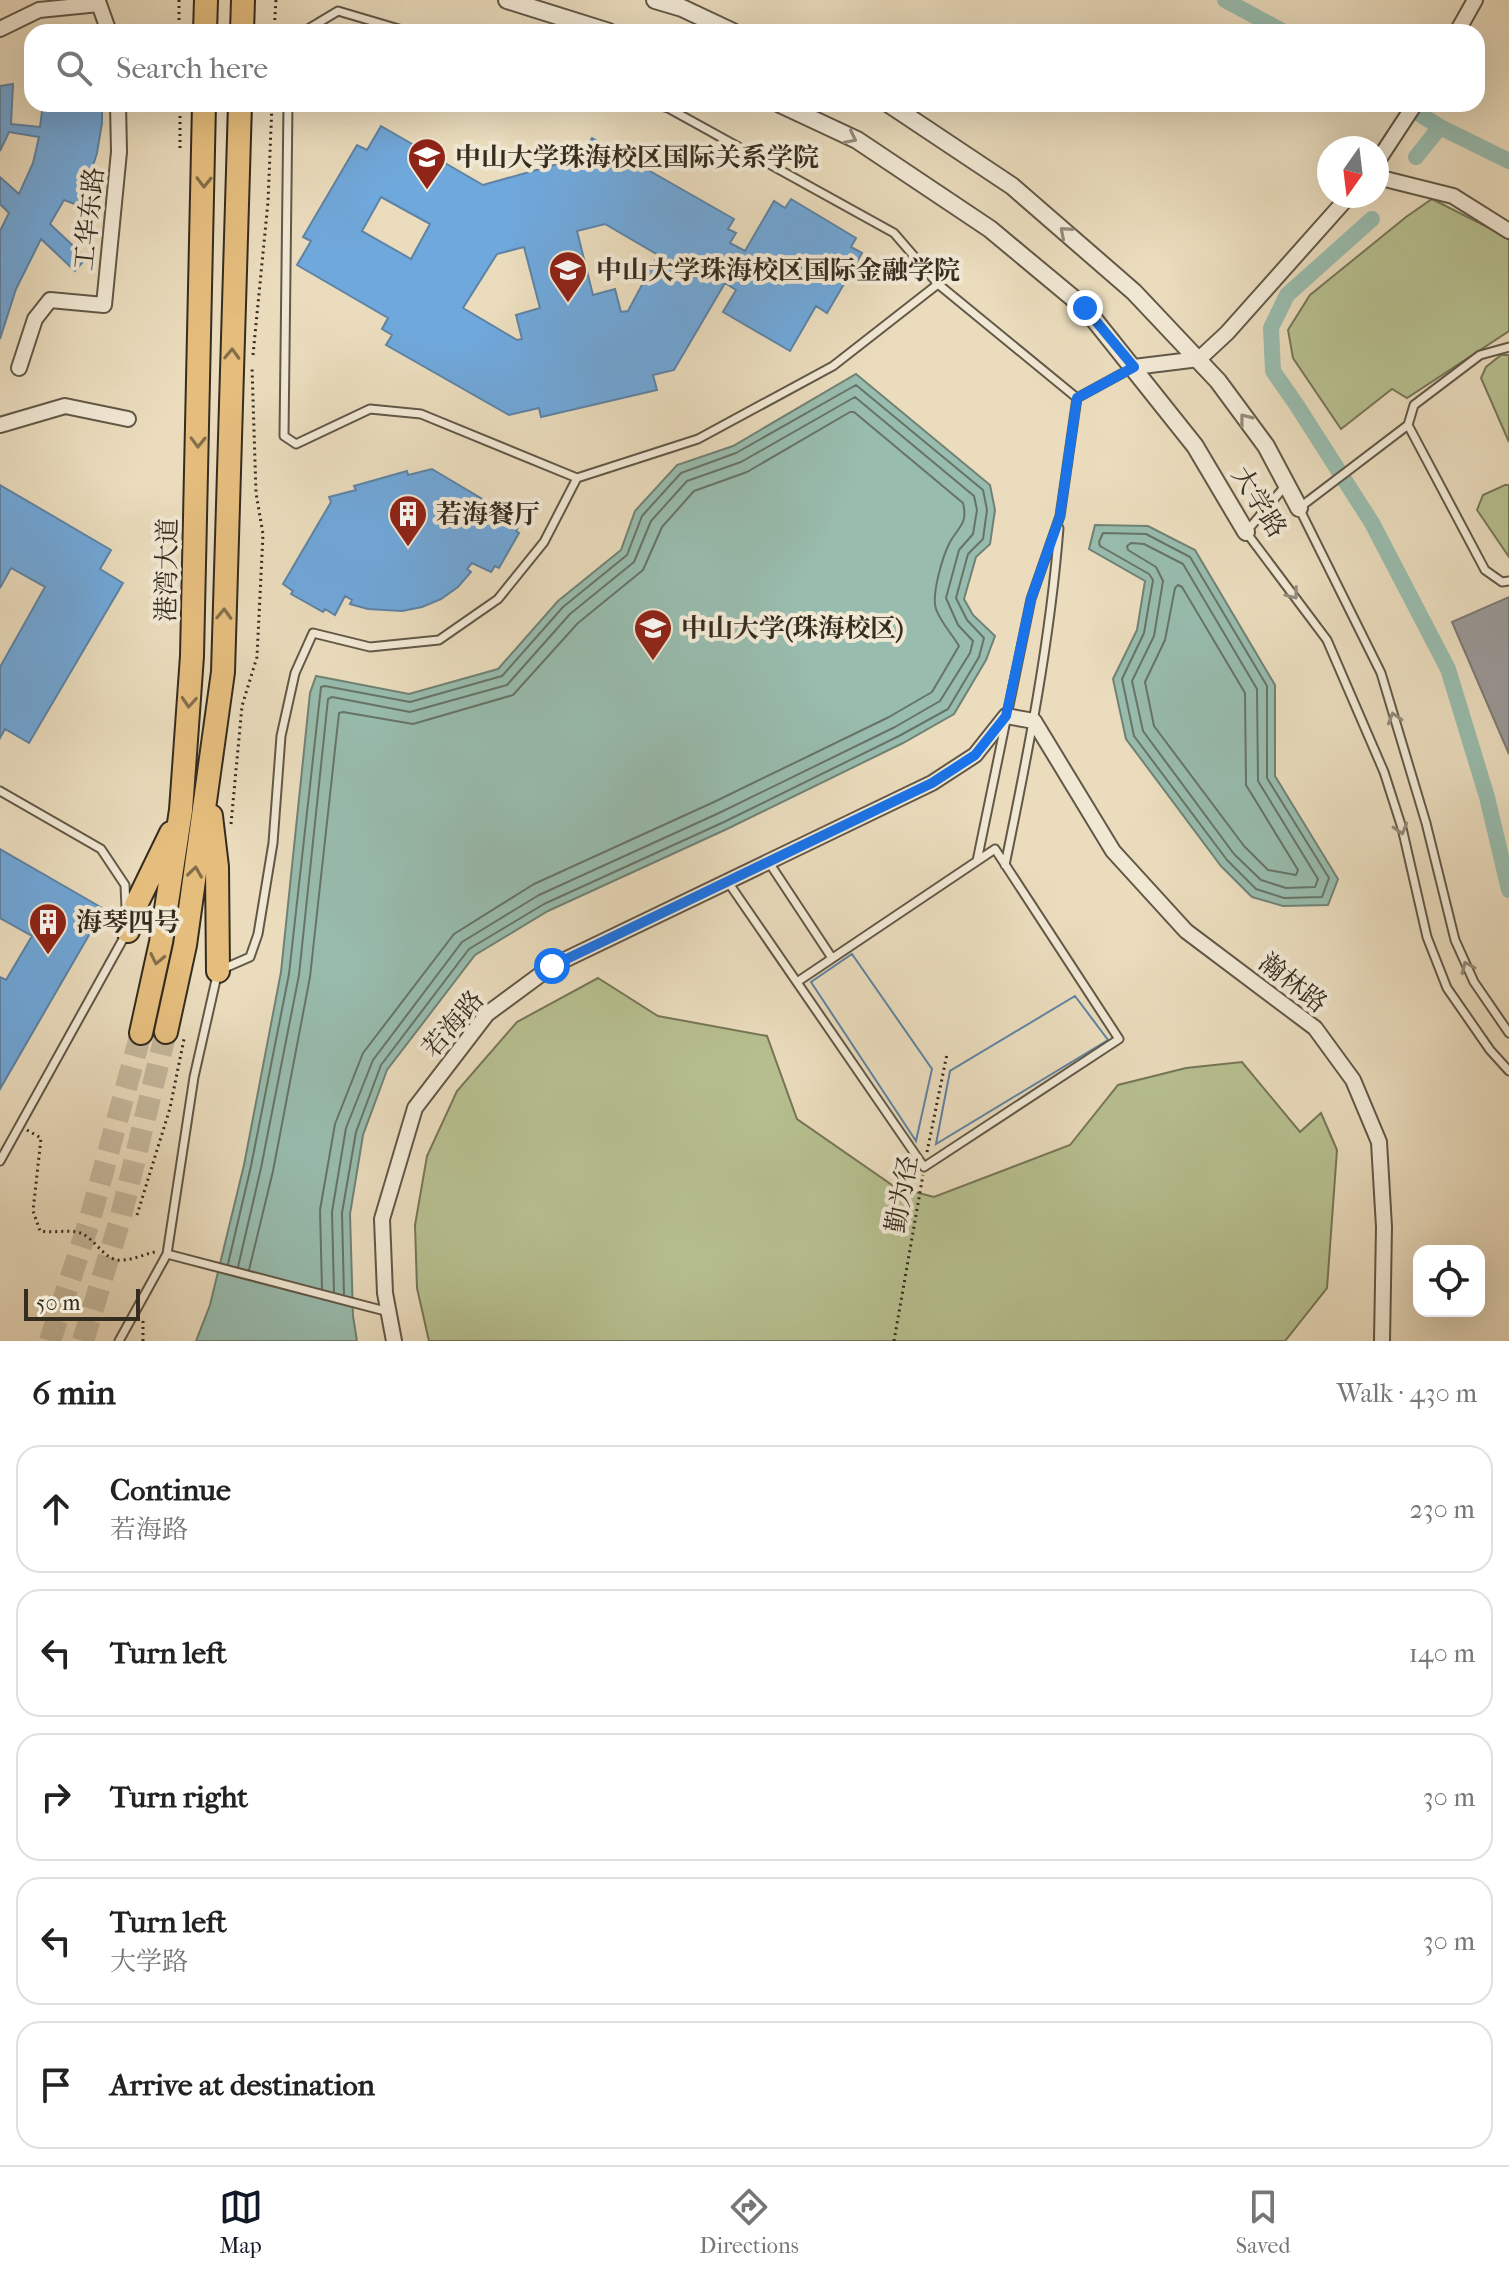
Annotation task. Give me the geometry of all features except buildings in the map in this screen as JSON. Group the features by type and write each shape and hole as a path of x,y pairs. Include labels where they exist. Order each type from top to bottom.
{"highway":[{"path":"205,24 206,0"},
{"name":"港湾大道","path":"141,1033 161,942 181,810 192,656 204,112"},
{"path":"176,1033 185,945 223,672 240,112"},
{"path":"207,784 217,867 218,971"},
{"path":"128,931 136,905 181,810"}],"street":[{"path":"507,0 584,24"},
{"path":"655,0 682,8 716,24"},
{"path":"1462,24 1475,0"},
{"path":"0,29 40,5 99,4 106,24"},
{"name":"工华东路","path":"19,368 35,319 50,300 104,305 119,152 118,112"},
{"name":"大学路","path":"797,112 857,140 990,229 1085,308 1195,446 1246,532"},
{"name":"大学路","path":"901,112 1012,186 1134,292 1199,359 1266,446 1299,508"},
{"path":"1389,145 1410,112"},
{"path":"1389,180 1453,196 1509,231"},
{"path":"1134,367 1199,359 1227,333 1338,208"},
{"path":"0,425 65,406 128,419"},
{"path":"1006,716 1034,721"},
{"name":"若海路","path":"394,1341 382,1219 415,1108 487,1014 552,966 932,783 975,755 1006,716"},
{"name":"瀚林路","path":"1034,721 1113,851 1186,931 1315,1028 1353,1080 1379,1142 1384,1227 1382,1341"}],"lane":[{"path":"316,24 338,11 382,24"},
{"path":"288,112 284,436 296,444 370,409 421,414 577,478 698,439 806,381 833,366 938,284"},
{"path":"675,112 894,233 938,284 1077,398"},
{"path":"1299,508 1408,425 1414,405 1480,355 1509,347"},
{"path":"1077,398 1134,367"},
{"path":"1005,865 1053,605 1060,516 1077,398"},
{"path":"1408,425 1485,570 1502,582 1509,581"},
{"path":"119,1341 167,1254 194,1077 218,971 250,957 258,934 273,843 281,736 295,673 313,633 370,647 439,640 498,599 544,542 577,478"},
{"path":"1246,532 1288,484"},
{"name":"大学路","path":"1299,508 1381,673 1426,823 1455,940 1474,982 1509,1033"},
{"path":"977,861 1031,599 1060,516"},
{"name":"大学路","path":"1246,532 1327,640 1384,772 1402,828 1427,937 1447,988 1490,1050 1509,1071"},
{"path":"0,791 101,849 125,885 128,931 0,1161"},
{"path":"727,880 797,982 924,1167 1119,1039 995,849 797,982"},
{"path":"768,861 832,958"},
{"path":"167,1254 389,1312"}],"path":[{"path":"179,0 179,24"},
{"path":"274,24 276,0"},
{"path":"180,112 180,150"},
{"path":"231,826 242,706 257,657 263,534 256,493 252,361 268,202 272,112"},
{"path":"137,1215 170,1108 176,1033"},
{"name":"勤为径","path":"894,1341 947,1054"},
{"path":"19,1126 41,1138 33,1211 40,1231 76,1232 92,1238 100,1250 116,1260 153,1252 167,1254"}],"green space":[{"path":"1432,199 1509,238 1509,331 1407,398 1392,389 1341,429 1293,358 1288,330 1310,295"},
{"path":"1501,355 1509,355 1509,442 1481,378 1486,367"},
{"path":"1509,485 1509,557 1477,510 1483,495"},
{"path":"598,978 658,1016 767,1036 797,1119 895,1187 934,1197 1070,1145 1118,1085 1186,1068 1242,1062 1300,1132 1321,1113 1337,1150 1327,1288 1285,1341 429,1341 417,1288 415,1225 427,1156 457,1091 517,1022"}],"water":[{"path":"856,374 990,485 995,510 990,544 976,557 964,599 973,615 995,636 986,660 954,714 903,743 727,829 548,911 475,955 387,1070 363,1135 350,1214 353,1316 357,1341 196,1341 210,1305 244,1165 281,972 310,693 316,676 409,694 498,669 558,601 621,550 635,511 677,465 733,446"},
{"path":"1095,525 1148,526 1195,550 1275,685 1275,776 1338,879 1328,905 1283,906 1252,897 1221,866 1126,739 1113,679 1137,630 1145,581 1089,549"}],"waterway":[{"path":"1225,0 1269,24"},
{"path":"1417,112 1509,161"},
{"path":"1416,157 1440,127"},
{"path":"1372,219 1287,295 1271,328 1273,371 1372,523 1448,669 1487,797 1509,890"}],"tunnel":[{"path":"83,1341 120,1220 166,1032"},
{"path":"50,1341 90,1219 141,1033"}],"place":[{"name":"中山大学珠海校区国际关系学院","path":"427,191"},
{"name":"中山大学珠海校区国际金融学院","path":"568,304"},
{"name":"若海餐厅","path":"408,548"},
{"name":"中山大学(珠海校区)","path":"653,662"},
{"name":"海琴四号","path":"48,956"}],"route":[{"path":"552,966 932,783 975,755 1006,716 1031,599 1060,516 1077,398 1134,367 1085,308"}]}
